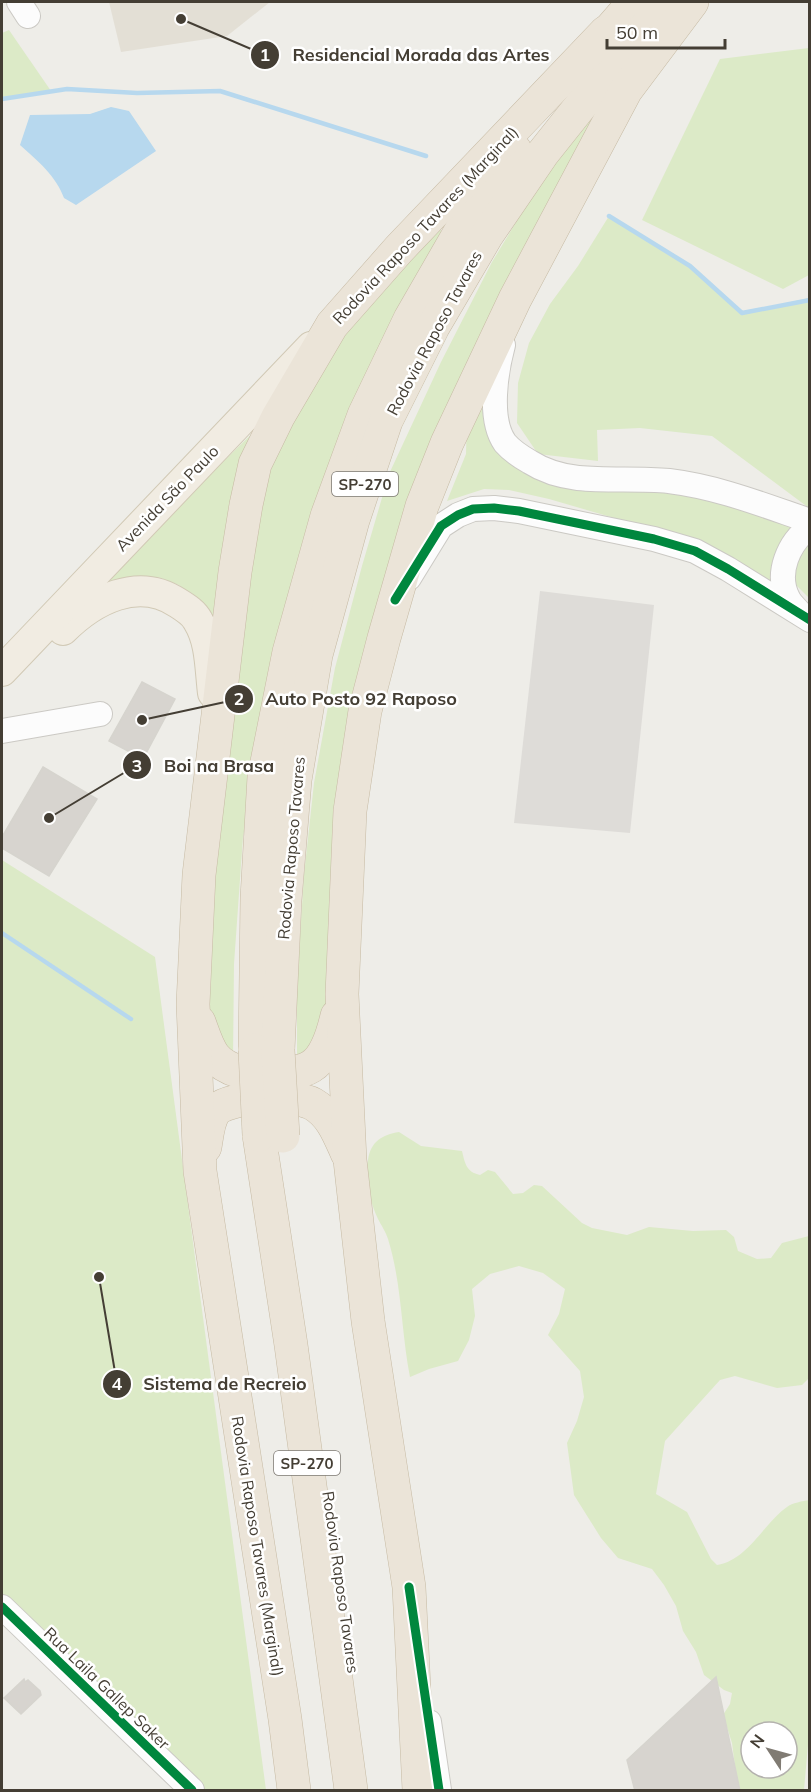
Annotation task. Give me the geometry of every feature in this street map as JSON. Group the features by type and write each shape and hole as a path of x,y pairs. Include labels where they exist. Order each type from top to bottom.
{"highway":[{"name":"Rodovia Raposo Tavares","path":"351,1791 291,1345 271,1136 257,898 264,777 289,652 327,516 364,416 410,319 463,226 523,139 606,32 634,2"},
{"name":"Rodovia Raposo Tavares","path":"266,1050 285,900 295,780 316,655 353,520 386,421 434,327 487,235 524,180 633,40 671,2"},
{"path":"419,1791 410,1587 368,1321 350,1160 342,994 350,811 365,711 422,506 447,443 515,298 626,90 692,2"},
{"name":"Rodovia Raposo Tavares (Marginal)","path":"294,1791 285,1719 200,1171 193,1004 199,875 216,726 246,505 255,464 278,417 332,325 399,249 606,32"},
{"path":"193,1004 208,1048 215,1060 240,1072 302,1072 314,1066 324,1055 332,1037 342,994"},
{"path":"200,1171 211,1117 225,1104 243,1099 299,1098 313,1104 327,1115 338,1132 350,1160"},
{"name":"Rodovia Raposo Tavares","path":"271,1136 310,1363 372,1791"},
{"path":"285,1719 299,1791"}],"main road":[{"name":"Avenida São Paulo","path":"2,671 332,325"},
{"path":"2,691 80,613 93,604 125,592 156,593 172,598 188,609 198,620 205,634 209,652 216,726"}],"street":[{"path":"515,298 499,360 495,410 504,442 519,456 556,474 576,478 678,483 739,496 810,521"},
{"path":"395,600 441,526 473,509 494,508 519,511 654,539 694,551 728,569 806,619"},
{"path":"806,619 788,598 783,577 790,548 801,533 810,527"},
{"path":"2,731 100,714"},
{"path":"410,1587 439,1791"},
{"name":"Rua Laila Gallep Saker","path":"2,1606 192,1791"}],"shaded area":[{"path":"109,2 270,2 227,36 121,52"},
{"path":"540,591 654,605 630,833 514,823"}],"green space":[{"path":"9,30 51,91 2,99 2,33"},
{"path":"809,48 809,275 783,289 642,220 720,59"},
{"path":"617,88 379,611 328,1034 297,1062 297,982 304,875 314,783 335,668 389,474 441,362 492,262 529,201 567,148"},
{"path":"609,216 690,266 742,313 809,298 809,508 712,436 640,428 597,430 598,461 538,454 517,423 518,383 529,343 550,304 578,266"},
{"path":"440,228 442,235 272,676 243,837 234,964 233,1060 209,1018 215,864 261,480 281,432 364,307"},
{"path":"491,365 504,455 684,493 797,525 772,584 628,522 549,499 509,490 484,489 447,501 466,454 467,414"},
{"path":"266,420 221,638 197,599 179,585 158,577 134,577 107,583 2,676"},
{"path":"809,537 809,598 796,585 792,575 796,551"},
{"path":"2,860 155,957 266,1790 201,1790 2,1597"},
{"path":"399,1132 421,1146 462,1151 465,1163 472,1172 480,1175 488,1170 495,1172 513,1194 523,1193 534,1185 542,1186 582,1223 592,1228 627,1235 649,1227 693,1231 726,1230 734,1237 738,1251 757,1259 771,1258 782,1243 809,1236 809,1378 802,1385 777,1388 735,1376 720,1380 665,1441 656,1494 687,1512 711,1559 717,1565 738,1556 787,1507 809,1500 810,1722 804,1790 738,1790 732,1743 723,1715 730,1704 732,1693 724,1690 704,1675 696,1652 683,1631 676,1606 652,1569 618,1558 601,1538 574,1495 567,1443 584,1397 580,1371 548,1335 559,1314 565,1289 543,1273 519,1266 490,1274 472,1289 475,1316 469,1340 458,1361 410,1377 393,1256 368,1190 369,1153 383,1137"}],"water":[{"path":"111,107 129,111 156,151 76,205 64,198 51,176 20,145 30,115 90,114"}],"building":[{"path":"142,682 175,699 143,759 109,741"},
{"path":"43,767 97,799 49,876 2,848 2,837"},
{"path":"716,1677 740,1791 635,1791 627,1760"},
{"path":"24,1679 40,1691 41,1695 21,1714 4,1698"}],"waterway":[{"path":"2,99 67,89 137,93 220,91 426,156"},
{"path":"609,216 690,266 742,313 810,300"},
{"path":"2,933 131,1019"}],"cycle path":[{"path":"395,600 441,526 473,509 494,508 519,511 654,539 695,551 810,620"},
{"path":"409,1587 439,1790"},
{"path":"2,1607 192,1790"}],"place":[{"name":"Residencial Morada das Artes","path":"181,19"},
{"name":"Auto Posto 92 Raposo","path":"142,720"},
{"name":"Boi na Brasa","path":"49,818"},
{"name":"Sistema de Recreio","path":"99,1277"}]}
